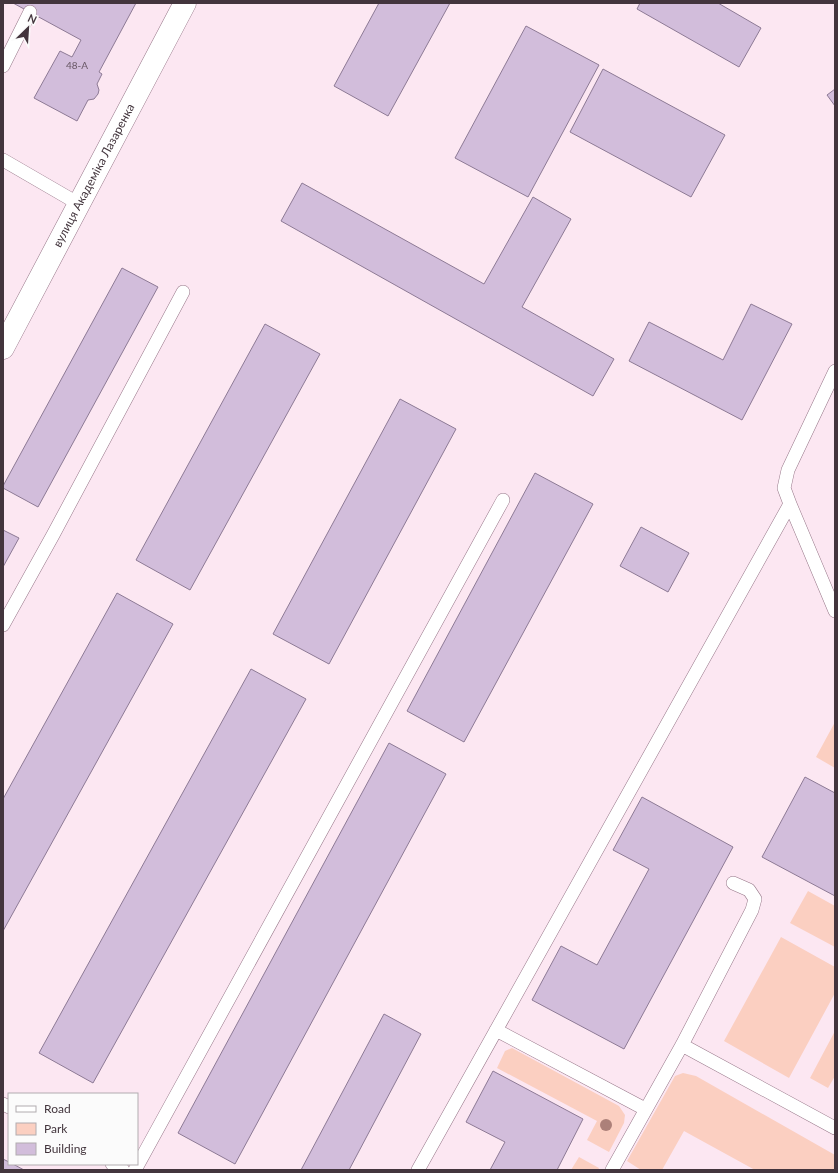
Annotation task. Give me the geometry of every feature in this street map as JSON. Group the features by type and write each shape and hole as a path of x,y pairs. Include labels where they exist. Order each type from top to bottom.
{"street":[{"name":"вулиця Академіка Лазаренка","path":"3,348 185,3"}],"lane":[{"path":"3,66 30,12"},
{"path":"3,160 79,204"},
{"path":"3,625 57,528 183,292"},
{"path":"835,371 788,470 784,488 835,611"},
{"path":"138,1165 502,500"},
{"path":"418,1170 790,504"},
{"path":"612,1170 682,1045 752,910 754,899 749,890 734,883"},
{"path":"496,1030 645,1109"},
{"path":"682,1045 835,1128"},
{"path":"114,1165 123,1170"}],"green space":[{"path":"835,722 835,768 816,757"},
{"path":"808,891 835,906 835,947 790,923"},
{"path":"781,937 835,967 835,993 789,1078 724,1041"},
{"path":"835,1031 835,1076 828,1088 810,1078"},
{"path":"512,1048 619,1106 625,1115 624,1123 609,1152 587,1140 597,1121 497,1068 505,1051"},
{"path":"683,1073 696,1076 835,1155 835,1170 755,1170 684,1131 662,1170 641,1170 627,1161 675,1076"},
{"path":"579,1157 599,1168 598,1170 571,1170"}],"building":[{"path":"13,3 136,3 99,72 102,74 97,84 99,90 98,94 94,99 88,100 77,121 34,98 60,51 72,57 81,40"},
{"path":"379,3 450,3 388,116 334,86"},
{"path":"640,3 718,3 761,28 739,67 637,9"},
{"path":"526,26 599,65 528,197 455,158"},
{"path":"603,69 725,135 691,197 570,132"},
{"path":"835,89 835,106 827,95"},
{"path":"302,183 484,284 533,197 571,219 522,307 614,359 593,396 281,221"},
{"path":"122,268 158,287 38,507 3,488 3,486"},
{"path":"751,304 792,324 742,420 629,361 649,322 723,360"},
{"path":"265,324 320,354 190,590 136,560"},
{"path":"400,399 456,429 329,664 273,634"},
{"path":"535,473 593,504 464,742 407,711"},
{"path":"641,527 689,553 668,592 620,566"},
{"path":"3,530 19,538 3,567"},
{"path":"117,593 173,624 3,931 3,799"},
{"path":"251,669 306,699 93,1083 39,1053"},
{"path":"389,743 446,774 235,1164 178,1133"},
{"path":"805,777 835,793 835,896 762,857"},
{"path":"642,797 733,847 624,1049 532,1000 561,946 597,965 649,869 613,850"},
{"path":"384,1014 421,1034 349,1170 301,1170"},
{"path":"493,1071 583,1119 557,1170 490,1170 505,1142 466,1122"},
{"path":"3,1159 8,1162 8,1165 15,1165 24,1170 3,1170"}]}
